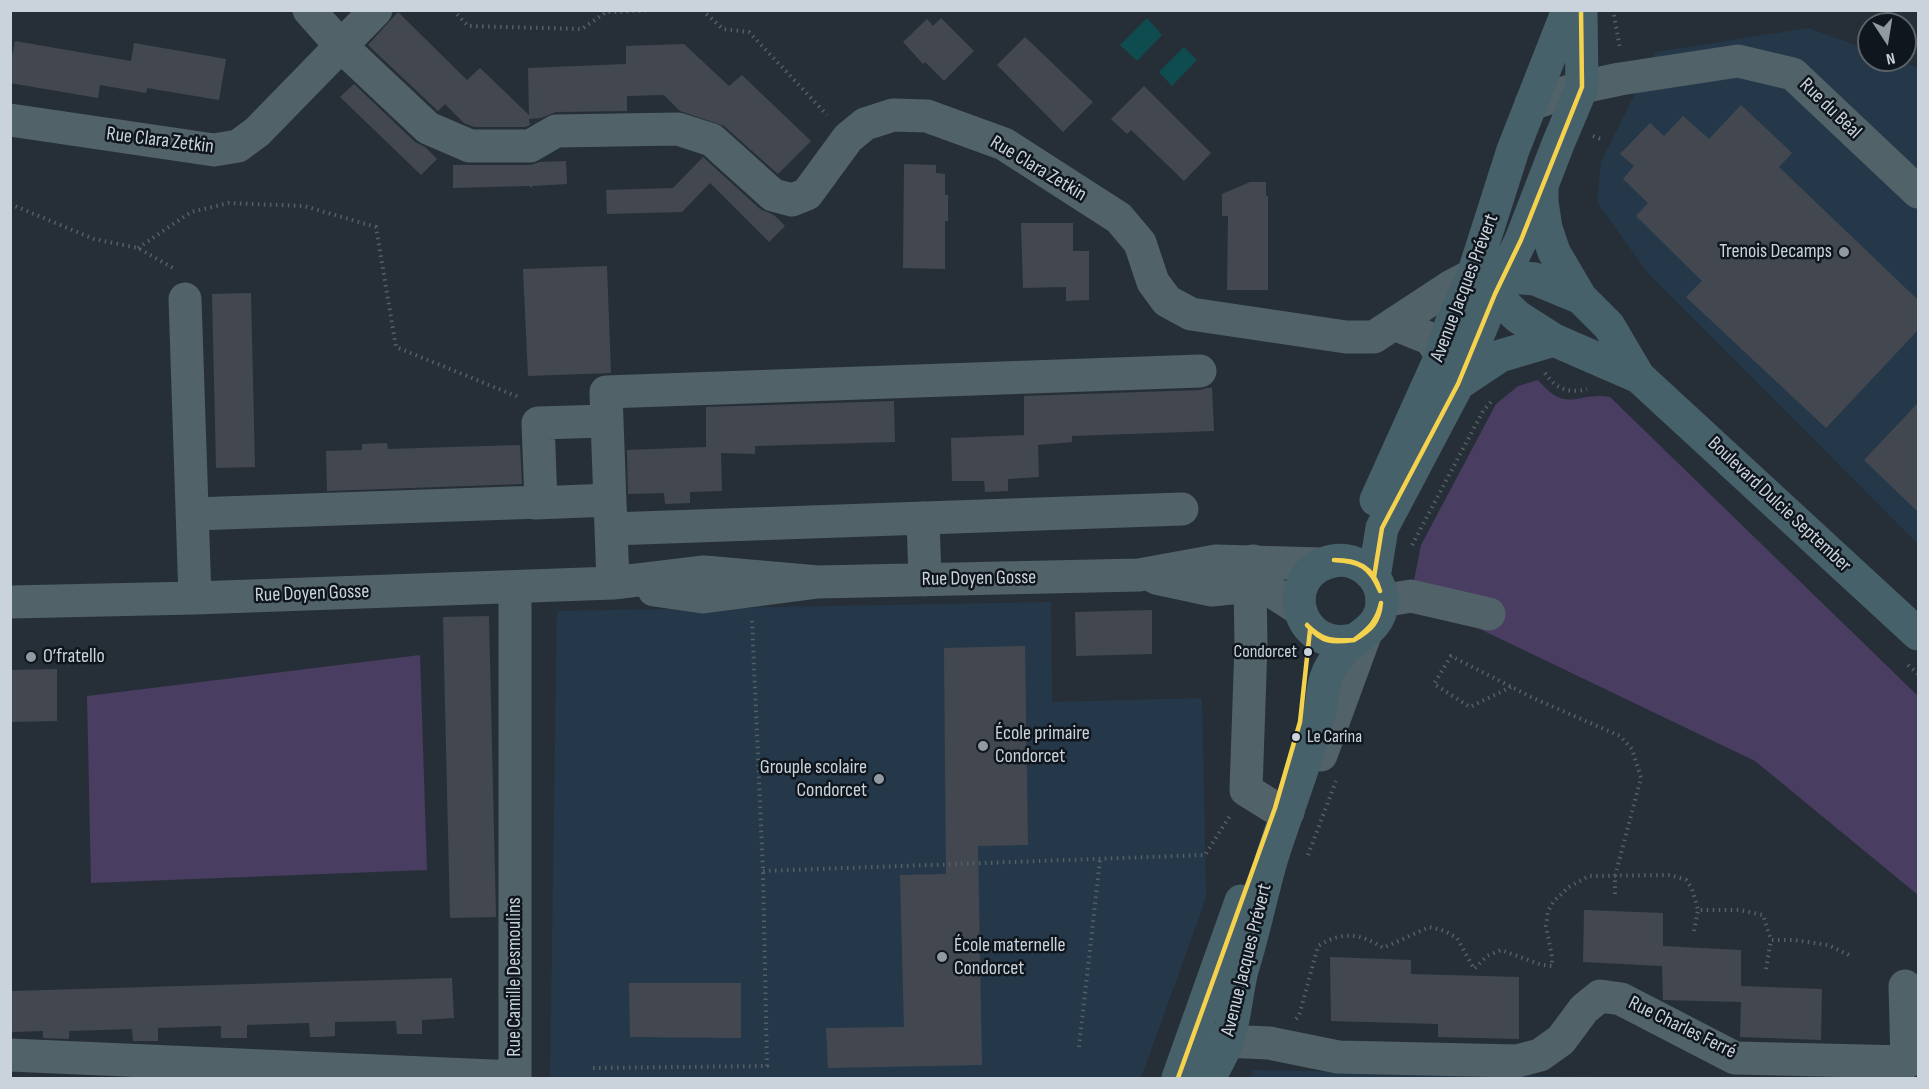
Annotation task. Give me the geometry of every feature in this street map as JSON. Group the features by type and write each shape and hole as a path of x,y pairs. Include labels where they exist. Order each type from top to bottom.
{"main road":[{"name":"Avenue Jacques Prévert","path":"1356,576 1458,384 1491,282 1513,150 1571,14"},
{"name":"Avenue Jacques Prévert","path":"1356,576 1395,455 1441,356 1451,324 1491,282 1521,240 1582,87"},
{"name":"Boulevard Dulcie September","path":"1542,184 1546,228 1554,252 1581,298 1609,326 1639,377 1918,633"},
{"name":"Boulevard Dulcie September","path":"1491,282 1535,279 1581,298"},
{"name":"Boulevard Dulcie September","path":"1491,282 1518,317 1554,340 1639,377"},
{"path":"1458,384 1500,356 1554,340"},
{"name":"Avenue Jacques Prévert","path":"1209,1078 1227,1042 1241,975 1271,862 1300,722 1305,619 1299,596 1303,583 1311,572 1356,576"},
{"name":"Avenue Jacques Prévert","path":"1178,1078 1320,708 1322,689 1328,671 1359,637 1374,625 1380,614 1356,576"},
{"path":"1305,619 1320,637 1330,641 1342,643 1359,637"}],"street":[{"name":"Rue Clara Zetkin","path":"309,10 341,46 428,128 470,146 530,146 556,131 678,129 712,140 773,195 792,200 807,194 848,138 865,124 893,115 927,116 1004,144 1119,219 1140,243 1153,282 1167,301 1191,314 1346,337 1374,337 1450,287 1491,282"},
{"name":"Rue Clara Zetkin","path":"10,120 214,150 238,146 257,132 376,10"},
{"path":"1571,14 1562,43 1567,66 1582,87"},
{"name":"Rue du Béal","path":"1531,104 1582,87 1665,71 1738,61 1793,74 1918,192"},
{"path":"185,299 195,598"},
{"path":"1394,324 1431,339 1441,356"},
{"path":"613,583 606,392 1200,371"},
{"path":"193,514 541,502 538,423 608,421"},
{"path":"535,502 611,514 923,518 1182,508"},
{"path":"923,518 925,580"},
{"name":"Rue Doyen Gosse","path":"10,602 195,598 613,583 703,597 818,582 1140,575 1216,561 1251,574 1305,619"},
{"path":"1251,574 1246,790 1282,810"},
{"name":"Rue Doyen Gosse","path":"1251,574 1356,576 1411,596 1489,614"},
{"name":"Rue Camille Desmoulins","path":"10,1054 515,1077 515,587"},
{"path":"1254,927 1320,756 1359,637"},
{"name":"Rue Charles Ferré","path":"1192,1039 1269,1043 1338,1057 1516,1061 1540,1055 1561,1040 1584,1009 1600,996 1621,999 1735,1058 1907,1062 1905,986"}],"path":[{"path":"453,10 468,26 582,29 606,12 660,10"},
{"path":"702,10 723,29 749,32 848,138"},
{"path":"1613,10 1621,57"},
{"path":"1589,145 1592,135 1598,129"},
{"path":"138,248 191,212 228,203 304,206 376,227 396,347 516,396 538,423"},
{"path":"10,204 94,239 138,248 173,268 185,299"},
{"path":"593,1068 767,1066 763,871 753,620"},
{"path":"1511,687 1470,707 1434,684 1451,656 1533,698 1620,736 1632,749 1641,778 1615,876 1615,894"},
{"path":"763,871 1205,855 1246,790"},
{"path":"1079,1047 1100,860"},
{"path":"1269,1043 1299,1016 1318,946 1328,940 1354,934 1383,948 1429,927 1445,931 1457,938 1474,969 1487,956 1501,950 1542,965 1552,966 1546,926 1548,911 1554,901 1569,887 1589,876 1670,875 1686,880 1692,889 1698,909 1694,932"},
{"path":"1698,909 1739,910 1763,915 1771,940 1766,969"},
{"path":"1771,940 1794,940 1828,945 1851,956"}],"shaded area":[{"path":"1147,18 1162,35 1137,61 1120,45"},
{"path":"1808,28 1857,46 1857,72 1917,72 1918,68 1918,544 1647,272 1597,202 1601,162 1656,52"},
{"path":"1184,47 1197,60 1172,86 1159,72"},
{"path":"1538,380 1548,391 1565,399 1610,397 1918,696 1918,895 1755,761 1411,596 1421,545 1496,404 1518,386"},
{"name":"Grouple scolaire Condorcet","path":"1051,602 1052,702 1202,698 1206,898 1141,1078 550,1078 557,611"},
{"path":"420,655 427,870 91,883 87,696"},
{"path":"1254,1070 1654,1078 1250,1078"}],"building":[{"path":"398,12 467,80 480,68 529,115 528,68 626,64 626,46 684,44 729,86 742,75 811,141 778,174 724,126 680,111 664,95 627,96 627,111 556,112 541,118 529,119 530,125 525,127 474,127 464,123 445,104 438,111 368,45"},
{"path":"941,18 974,51 944,81 925,62 923,64 903,42 927,19 933,26"},
{"path":"1025,37 1093,102 1063,132 997,65"},
{"path":"15,41 131,61 134,43 226,59 219,100 147,88 146,93 100,85 98,98 10,83 10,66"},
{"path":"354,84 415,142 425,147 437,159 421,175 340,97"},
{"path":"1144,86 1211,153 1184,181 1131,130 1127,134 1111,119"},
{"path":"1741,105 1792,153 1779,167 1918,300 1918,330 1826,428 1686,297 1702,281 1636,216 1648,203 1623,179 1634,166 1620,154 1650,123 1664,136 1683,116 1709,139"},
{"path":"703,157 760,209 774,215 785,226 769,242 710,183 682,212 607,214 606,190 673,188"},
{"path":"566,161 567,184 532,186 532,188 529,186 453,188 453,165 530,165 540,162"},
{"path":"904,164 936,165 936,173 945,174 948,221 945,221 945,269 903,268"},
{"path":"1250,182 1266,182 1268,290 1227,290 1228,216 1222,216 1222,194"},
{"path":"1021,223 1073,223 1073,251 1089,251 1089,300 1066,301 1066,287 1023,288"},
{"path":"607,266 611,373 528,376 523,269"},
{"path":"251,293 255,467 216,468 212,294"},
{"path":"1212,388 1214,431 1072,436 1072,442 1038,445 1039,477 1008,479 1008,491 985,492 984,481 952,481 951,438 1024,435 1024,396"},
{"path":"894,401 895,442 755,446 755,454 721,453 722,491 690,492 690,503 665,504 664,493 628,494 627,450 706,447 706,407"},
{"path":"1918,403 1918,512 1864,460"},
{"path":"387,443 388,449 520,445 522,484 327,491 326,451 362,450 362,444"},
{"path":"1152,610 1152,654 1076,656 1075,612"},
{"path":"489,616 496,917 450,918 443,617"},
{"path":"1025,646 1028,845 978,846 982,1065 828,1068 826,1028 904,1027 900,875 946,874 944,648"},
{"path":"57,669 57,721 10,722 10,670"},
{"path":"1584,910 1663,913 1663,946 1741,950 1741,986 1822,989 1821,1040 1740,1037 1741,1002 1663,1000 1662,966 1583,962"},
{"path":"1330,957 1411,960 1411,974 1519,977 1519,1039 1438,1037 1438,1024 1331,1021"},
{"path":"452,978 454,1018 422,1020 422,1034 397,1034 396,1021 335,1022 335,1036 321,1037 310,1037 309,1023 247,1025 247,1038 221,1038 221,1026 158,1028 158,1041 133,1041 132,1029 69,1031 69,1039 43,1038 43,1031 12,1032 12,991"},
{"path":"629,983 741,983 741,1038 630,1037"}],"transit line":[{"path":"1374,577 1382,528 1458,384 1495,294 1521,240 1582,87 1581,10"},
{"path":"1334,560 1350,561 1363,566 1373,576 1380,591"},
{"path":"1334,560 1351,562 1363,567 1372,576 1380,591"},
{"path":"1354,640 1372,624 1381,603"},
{"path":"1354,640 1365,633 1376,621 1381,603"},
{"path":"1307,625 1328,639 1354,640"},
{"path":"1307,625 1328,640 1354,640"},
{"path":"1178,1078 1275,808 1300,722 1310,630"}],"place":[{"name":"Trenois Decamps","path":"1844,252"},
{"name":"Condorcet","path":"1308,652"},
{"name":"O’fratello","path":"31,657"},
{"name":"Le Carina","path":"1296,737"},
{"name":"École primaire Condorcet","path":"983,746"},
{"name":"Grouple scolaire Condorcet","path":"879,779"},
{"name":"École maternelle Condorcet","path":"942,957"}]}
